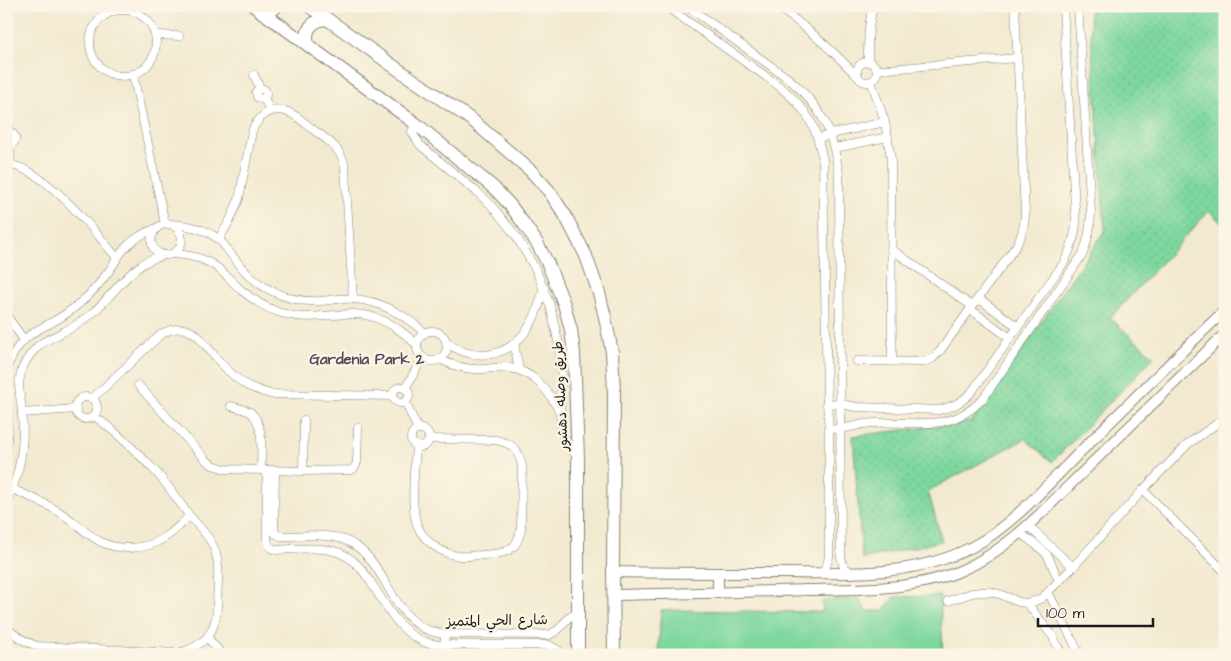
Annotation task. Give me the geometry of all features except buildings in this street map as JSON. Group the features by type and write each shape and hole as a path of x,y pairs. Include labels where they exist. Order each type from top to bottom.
{"main road":[{"path":"259,10 272,10 277,6"},
{"path":"310,6 472,120 531,171 549,191 565,215 586,256 599,293 612,352 614,392 614,655"},
{"name":"طريق وصله دهشور","path":"259,10 415,123 494,188 524,224 548,264 564,304 571,330 574,353 578,458 578,655"},
{"path":"308,45 307,35 310,26 318,20 327,19"}],"street":[{"path":"666,6 773,82 791,97 803,110 813,126 824,160 827,404 829,430 829,557 826,568 822,573"},
{"path":"688,6 800,88 824,118 831,134 839,174 841,557 844,565 851,573"},
{"path":"776,6 830,48 857,76 865,81 871,81 876,76 877,70 874,64 864,62 859,66 857,76"},
{"path":"868,62 869,26 873,6"},
{"path":"858,361 924,362 933,358 1016,246 1021,236 1024,225 1023,177 1015,6"},
{"path":"827,404 886,409 939,410 951,408 962,402 971,393 1066,261 1075,236 1076,211 1063,6"},
{"path":"829,430 874,422 938,423 962,416 982,400 1083,254 1089,234 1091,212 1078,6"},
{"path":"118,8 141,15 148,20 156,35 155,52 152,60 140,71 123,76 114,74 99,66 90,44 91,36 98,22 118,8"},
{"path":"156,35 178,36"},
{"path":"877,70 1017,58"},
{"path":"133,74 169,225 180,231 182,240 180,248 172,254"},
{"path":"254,75 260,88 266,92 264,98 270,111"},
{"path":"871,81 885,122 891,170 892,361"},
{"path":"218,239 230,220 238,199 255,123 261,116 270,111 288,112 333,144 344,160 346,167 352,299"},
{"path":"6,114 8,134 14,135 15,138 14,143 7,143 9,165 21,167 62,197 91,226 117,258"},
{"path":"818,139 831,134 885,122"},
{"path":"415,123 412,132 420,145 477,192 504,220 526,253 544,288 558,341 562,377 561,426 564,437 578,458"},
{"path":"835,148 888,137"},
{"path":"6,371 15,350 24,340 80,303 101,282 126,247 146,232 169,225 197,228 208,232 218,239 245,272 271,291 286,297 317,302 352,299 377,304 399,313 425,333"},
{"path":"157,228 152,235 152,243 156,251 164,255"},
{"path":"891,249 1010,338"},
{"path":"6,503 13,489 22,452 23,432 19,389 20,377 30,354 50,338 64,332 89,316 141,265 164,255 186,255 210,263 221,270 251,298 276,311 303,317 366,315 394,325 407,334 417,346 420,354 430,360 439,359 470,369 500,367 519,370 534,379 547,391 560,413"},
{"path":"417,346 419,338 425,333 432,331 442,336 454,348 464,353 485,355 495,353 514,344 525,333 533,320 544,288"},
{"path":"978,298 1018,327"},
{"path":"613,572 851,573 882,571 909,568 970,548 1011,519 1225,310"},
{"path":"6,314 24,340"},
{"path":"92,399 160,335 175,328 190,330 197,335 230,372 239,380 259,391 270,394 393,396"},
{"path":"613,595 871,588 922,582 968,567 986,557 1024,530 1225,334"},
{"path":"439,359 445,352 446,342"},
{"path":"514,344 519,370"},
{"path":"405,388 423,357"},
{"path":"1166,366 1179,379"},
{"path":"138,385 207,461 225,469 348,471 354,468 357,462 358,428"},
{"path":"393,396 396,389 400,387 405,388"},
{"path":"393,396 398,403 405,402 409,396 405,388"},
{"path":"85,397 92,399 97,405 96,413 87,419 83,418 77,413 76,406 79,400 85,397"},
{"path":"405,402 418,429"},
{"path":"6,403 6,450"},
{"name":"شارع الحي المتميز","path":"231,406 248,411 258,423 268,470 276,535 330,536 351,543 368,556 403,610 411,620 421,627 432,632 445,634 549,634 558,630 570,616 578,613"},
{"path":"22,413 76,410"},
{"path":"6,627 17,637 38,646 178,653 188,651 197,646 211,632 215,623 217,614 217,556 211,541 157,473 118,435 94,416"},
{"path":"948,601 972,593 982,592 1002,594 1018,602 1027,603 1042,598 1188,444 1225,418"},
{"path":"303,471 304,420"},
{"path":"418,429 427,432 429,438 425,445 421,447 412,442 411,437 418,429"},
{"path":"416,445 413,507 416,523 424,537 440,550 459,556 498,554 512,549 517,543 521,529 522,466 516,451 504,441 429,438"},
{"path":"13,489 48,505 102,542 118,547 133,548 149,545 164,538 190,516"},
{"path":"1143,490 1225,572"},
{"name":"شارع الحي المتميز","path":"271,499 267,539 270,547 276,550 330,550 349,557 364,572 403,628 422,641 444,645 549,645 558,650 561,655"},
{"path":"1011,519 1073,567"},
{"path":"1024,530 1046,553 1059,581"},
{"path":"718,573 718,593"},
{"path":"1048,592 1080,655"},
{"path":"385,604 394,596"},
{"path":"1027,603 1053,637 1062,655"},
{"path":"444,655 445,634"},
{"path":"549,634 549,645"},
{"path":"207,637 219,651"}],"green space":[{"path":"1089,6 1225,6 1225,227 1209,211 1110,318 1154,357 1052,462 1025,439 928,491 942,541 862,559 853,436 971,422 1105,231"},
{"path":"940,596 943,655 658,655 661,610 823,612 822,601 859,598 866,611 883,611 894,597"}],"district":[{"name":"Gardenia Park 2","path":"367,359"}]}
